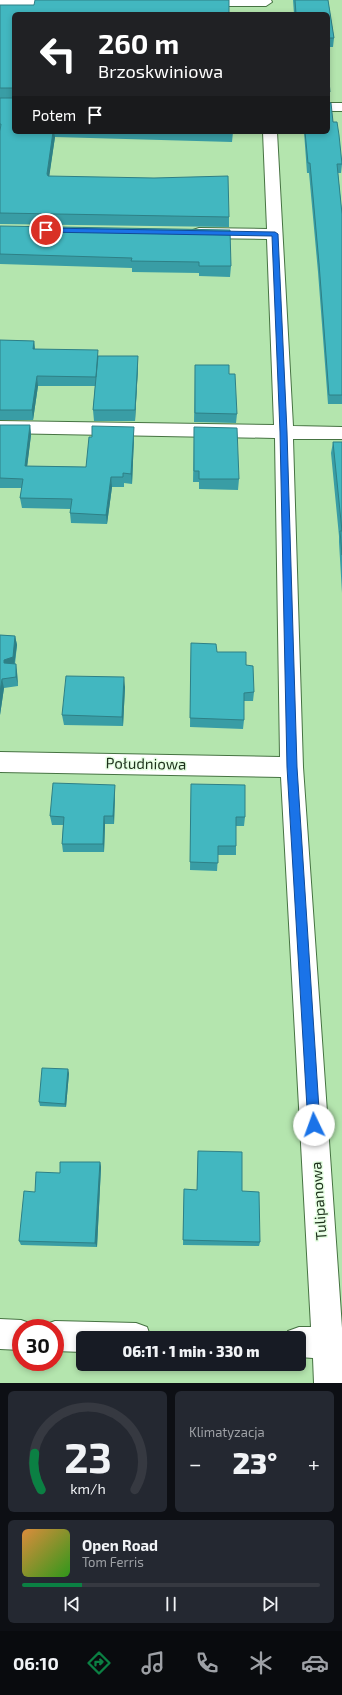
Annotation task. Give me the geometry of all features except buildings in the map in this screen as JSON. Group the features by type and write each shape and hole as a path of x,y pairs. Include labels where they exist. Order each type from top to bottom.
{"street":[{"path":"5,1 78,2"},
{"path":"187,2 266,5"},
{"path":"330,107 342,107"},
{"name":"Tulipanowa","path":"270,134 284,432 292,767 323,1343 330,1383"},
{"path":"181,232 275,234"},
{"path":"0,427 342,433"},
{"name":"Południowa","path":"0,762 292,767"},
{"path":"0,1334 12,1335"},
{"path":"64,1336 76,1337"}],"route":[{"path":"46,230 275,234 284,432 292,767 314,1125"}]}
